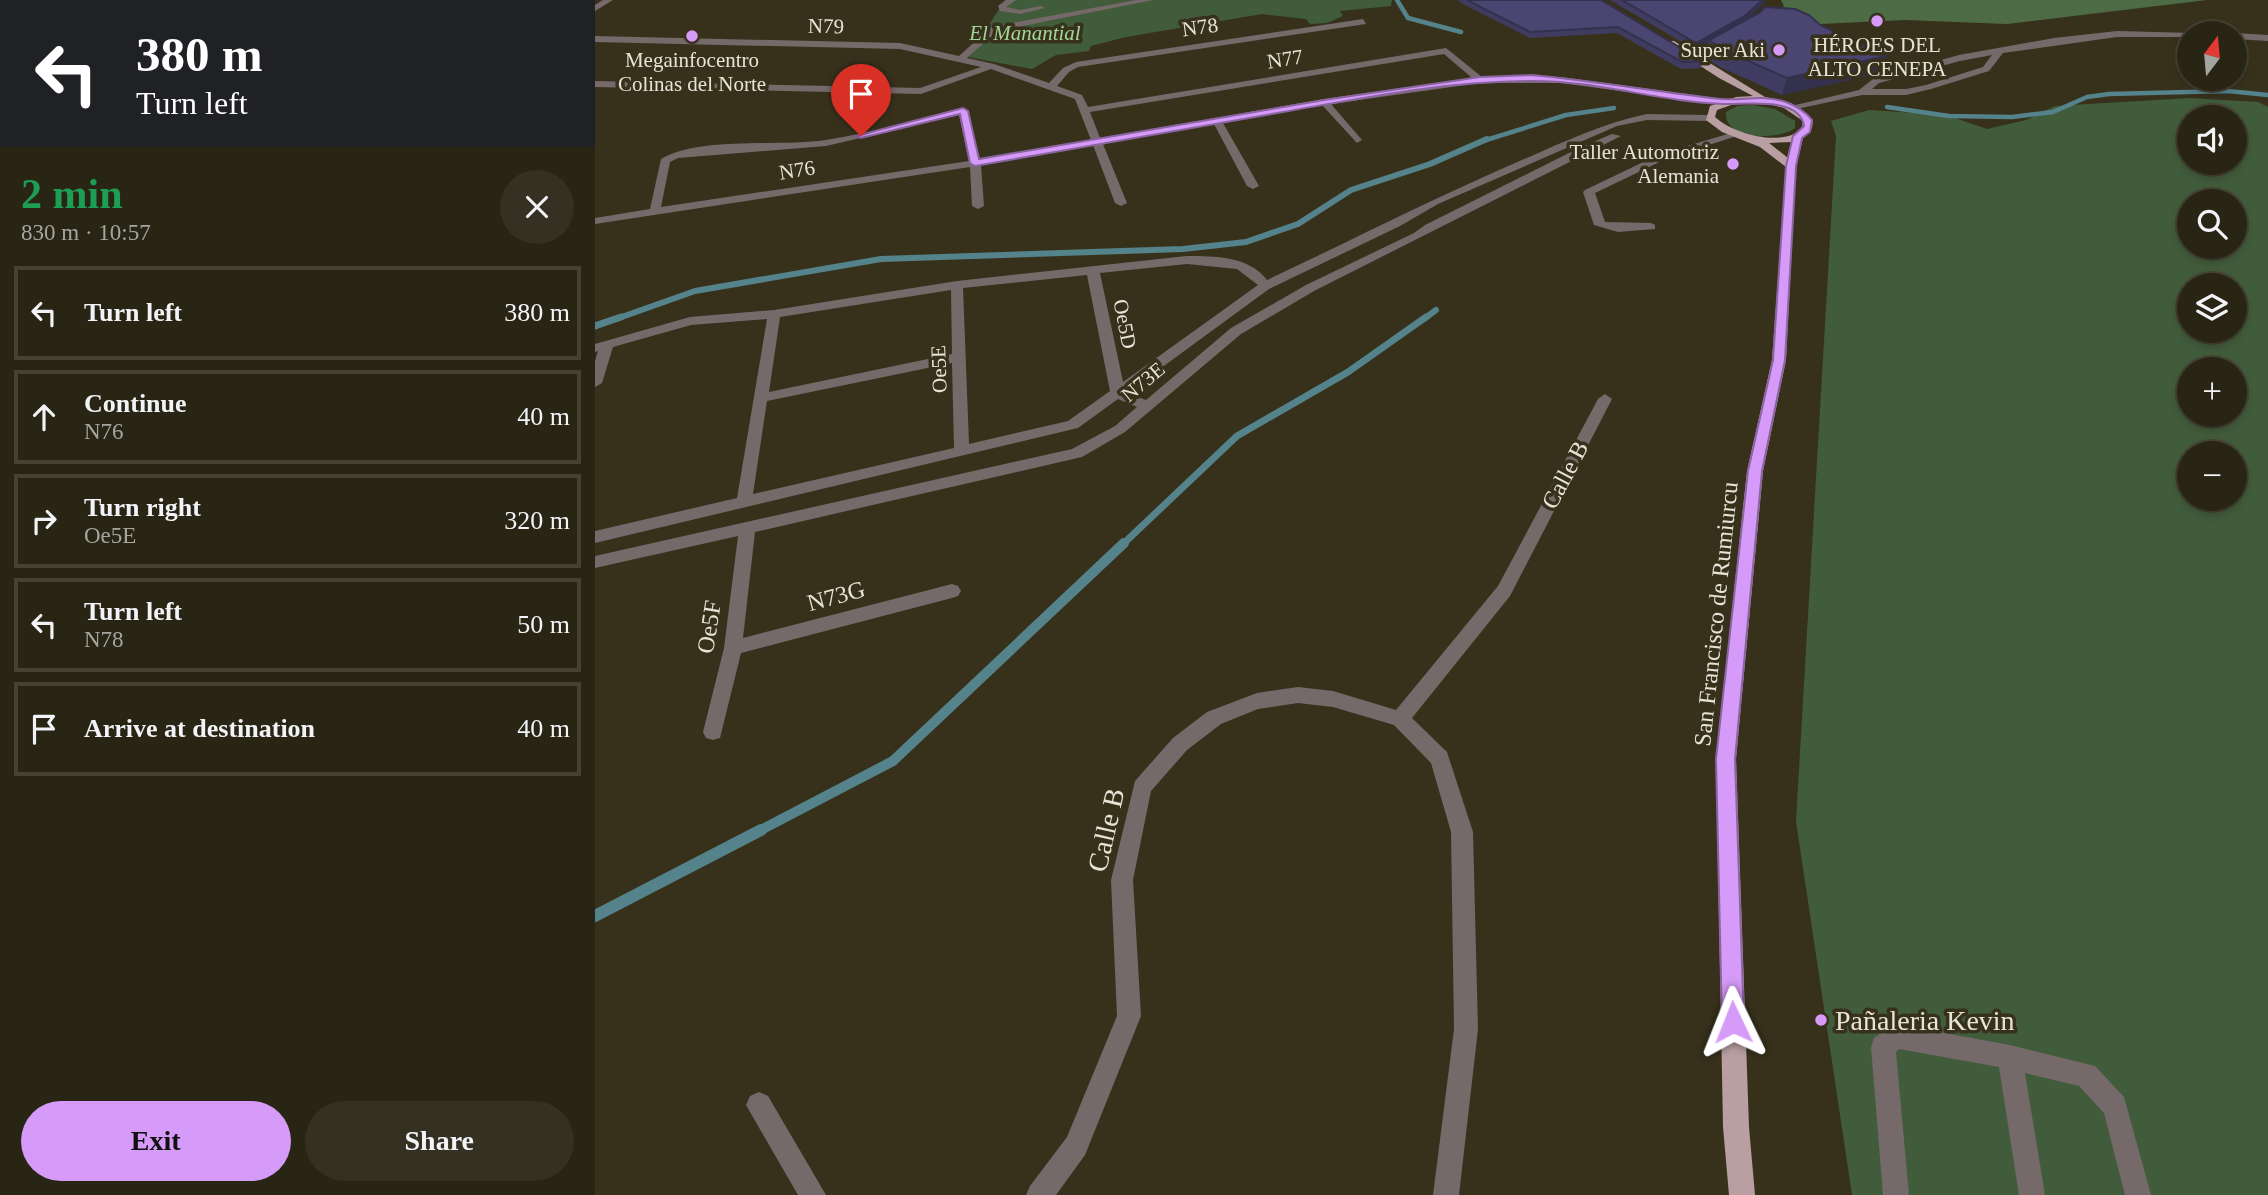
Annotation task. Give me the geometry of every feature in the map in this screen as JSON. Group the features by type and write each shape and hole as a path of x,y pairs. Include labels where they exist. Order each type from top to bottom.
{"main road":[{"path":"1661,38 1694,56 1722,76 1772,101"},
{"path":"1722,76 1728,88 1726,101"},
{"path":"1792,107 1756,99 1726,101 1713,108 1710,117 1718,128 1756,140 1779,141 1798,136"},
{"name":"San Francisco de Rumiurcu","path":"1742,1195 1736,1127 1725,759 1755,471 1779,360 1791,166 1798,136 1805,132 1808,120 1792,107"},
{"path":"1756,140 1791,166"}],"street":[{"path":"595,9 609,0"},
{"path":"1012,0 1002,6 1003,9 1020,12 1122,5"},
{"path":"961,59 994,29 1149,0"},
{"path":"1020,12 1041,8"},
{"name":"N78","path":"1051,87 1066,70 1076,65 1363,22"},
{"path":"1694,56 1740,31"},
{"path":"1862,92 1876,81 1959,58 2088,36 2177,33"},
{"path":"2247,37 2268,38"},
{"name":"N79","path":"595,39 889,45 991,66 1051,87"},
{"name":"N77","path":"1085,110 1446,51 1480,80"},
{"path":"1792,107 1862,92 1906,92 1928,87 1986,69 2000,52"},
{"path":"595,84 921,91 991,66"},
{"name":"N76","path":"595,221 975,163 1324,102 1480,80 1561,79 1726,101"},
{"path":"1051,87 1079,97 1121,203"},
{"name":"N76","path":"1627,89 1710,117"},
{"path":"1324,102 1357,140"},
{"path":"655,211 666,161 675,155 695,151 826,143 963,111 975,163 978,206"},
{"name":"N73E","path":"595,562 1077,453 1120,429 1236,331 1310,288 1418,236 1430,227 1583,150 1627,132 1659,125 1671,117"},
{"name":"N73E","path":"595,537 1073,425 1265,286 1396,224 1434,202 1569,142 1629,120 1710,117"},
{"path":"1217,120 1253,186"},
{"path":"1651,227 1618,228 1600,225 1589,192 1664,156 1735,135"},
{"path":"1569,142 1583,150"},
{"path":"1434,202 1458,214"},
{"path":"1408,215 1430,227"},
{"path":"595,383 601,346 690,321 774,314 957,285 1187,260 1217,261 1247,270 1265,286"},
{"name":"Oe5D","path":"1093,271 1118,394"},
{"name":"Oe5E","path":"957,285 962,452"},
{"path":"744,503 774,314"},
{"path":"762,398 960,357"},
{"path":"1118,394 1148,405"},
{"name":"Calle B","path":"1400,719 1504,591 1605,399"},
{"name":"Oe5F","path":"713,732 733,648 747,528"},
{"name":"N73G","path":"733,648 952,591"},
{"name":"Calle B","path":"1039,1195 1076,1146 1129,1016 1122,880 1142,787 1180,744 1214,718 1257,701 1298,695 1333,699 1400,719 1440,758 1462,832 1465,1029 1446,1195"},
{"path":"1896,1195 1883,1047 1895,1036 2010,1057 2086,1075 2115,1106 2138,1195"},
{"path":"2010,1057 2032,1195"},
{"path":"759,1105 813,1195"}],"green space":[{"name":"El Manantial","path":"1005,0 1392,0 1391,6 1340,11 1343,16 1327,23 1310,24 1306,19 1262,14 1126,37 1091,46 1089,51 1056,55 1032,69 968,57"},
{"path":"1781,0 2207,0 2007,24 1905,20 1820,24 1808,31 1772,22 1784,6"},
{"path":"2190,98 2258,102 2268,107 2268,1195 1852,1195 1796,821 1836,136 1831,121 1869,110 1946,115 1987,129 2026,120 2055,106"},
{"path":"1753,105 1775,109 1795,121 1795,128 1777,135 1753,135 1742,133 1727,121 1726,112 1737,106"}],"building":[{"path":"1467,0 1601,0 1702,61 1682,62 1618,27 1530,32"},
{"path":"1622,0 1762,0 1746,15 1696,43"},
{"path":"1765,7 1795,9 1809,15 1820,25 1886,56 1787,78 1723,50 1709,40 1759,13"}],"waterway":[{"path":"1397,0 1408,18 1461,32"},
{"path":"1887,107 1949,116 2012,117 2053,112 2087,97 2109,94 2228,91 2268,95"},
{"path":"1483,141 1566,115 1614,108"},
{"path":"616,319 695,291 881,259 1183,249 1246,242 1298,224 1351,190 1430,164 1487,139"},
{"path":"1424,319 1436,310"},
{"path":"595,326 621,317"},
{"path":"1122,545 1237,436 1348,372 1426,317"},
{"path":"757,832 893,761 1124,543"},
{"path":"595,916 761,830"}],"place":[{"name":"HÉROES DEL ALTO CENEPA","path":"1877,21"},
{"name":"Megainfocentro Colinas del Norte","path":"692,36"},
{"name":"Super Aki","path":"1779,50"},
{"name":"Taller Automotriz Alemania","path":"1733,164"},
{"name":"Pañaleria Kevin","path":"1821,1020"}],"route":[{"path":"861,136 963,111 975,163 1324,102 1480,80 1532,78 1561,79 1725,102 1740,99 1772,101 1802,113 1809,126 1798,136 1791,166 1779,360 1755,471 1725,759 1733,1022"}]}
